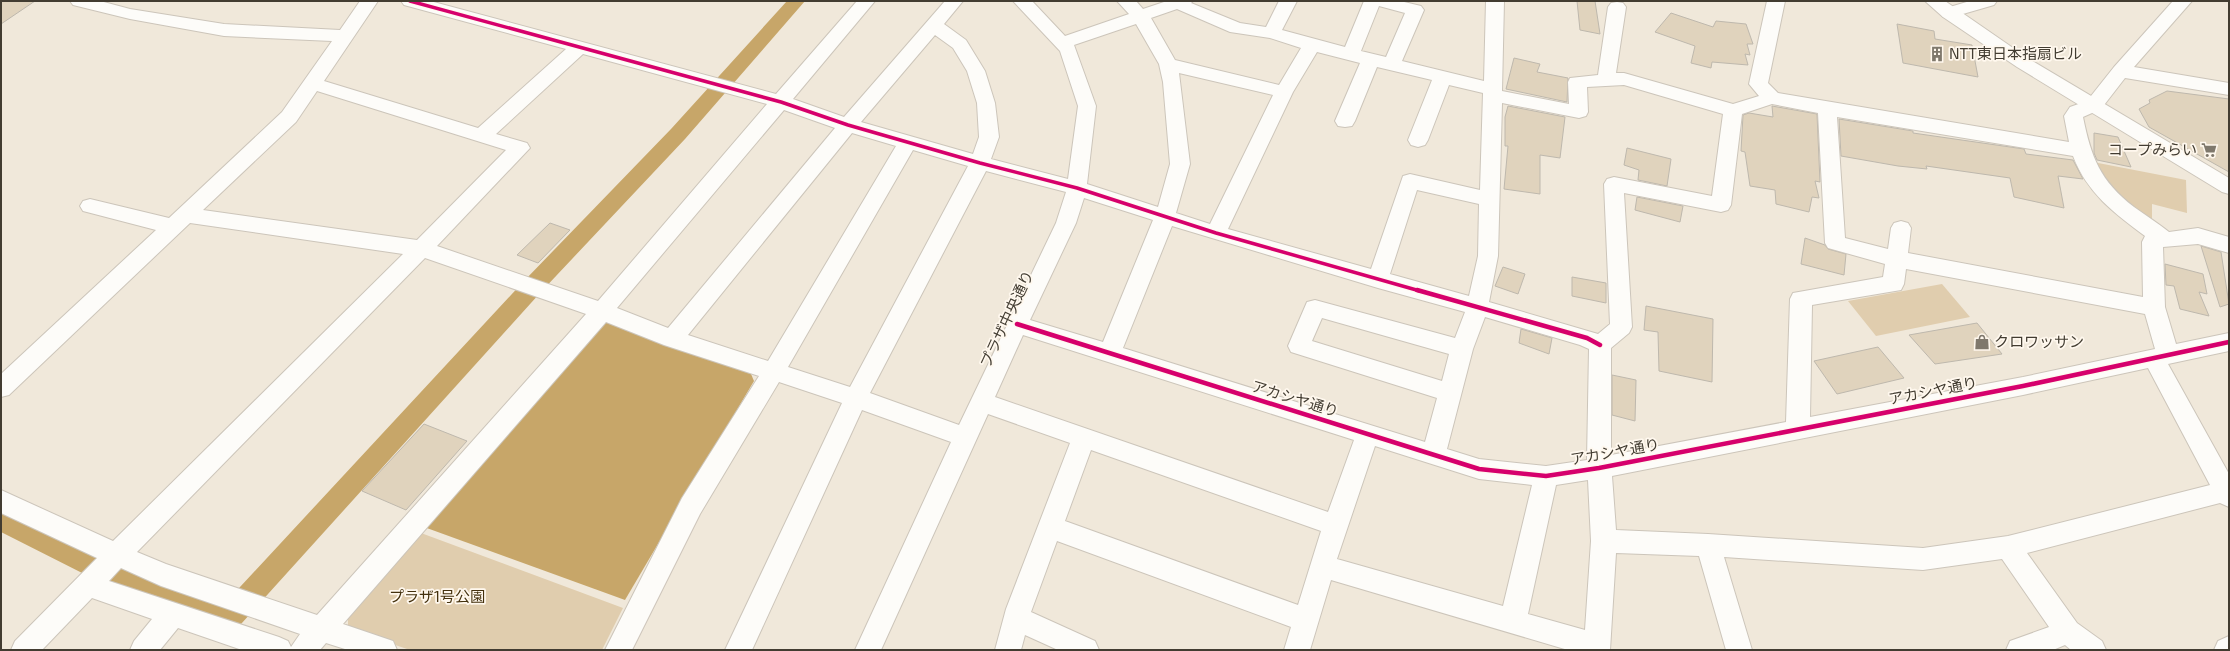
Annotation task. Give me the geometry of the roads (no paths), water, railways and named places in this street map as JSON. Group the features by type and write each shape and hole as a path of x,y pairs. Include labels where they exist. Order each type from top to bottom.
{"street":[{"path":"79,1 144,17 224,30 343,36"},
{"path":"1,388 181,221 290,117 314,84 343,36 368,1"},
{"path":"410,1 781,102 848,125 980,163 1077,188 1216,233 1587,338 1600,345"},
{"path":"302,650 602,311 866,1"},
{"path":"672,338 848,125 954,1"},
{"name":"プラザ中央通り","path":"868,650 1017,324 1066,223 1077,188 1087,106 1068,49 1022,1"},
{"path":"1110,353 1165,217 1180,164 1172,82 1168,64 1140,17 1126,1"},
{"path":"1272,33 1288,1"},
{"path":"1351,54 1373,1"},
{"path":"1379,1 1415,10 1392,64"},
{"path":"1434,454 1462,349 1477,308 1488,256 1495,1"},
{"path":"1772,98 1758,84 1776,1"},
{"path":"1934,1 1949,13 2023,63 2229,187"},
{"path":"1949,13 1988,1"},
{"path":"2183,1 2120,71 2094,105 2077,111 2073,116 2080,150 2093,178 2111,199 2165,240 2198,236 2229,245"},
{"path":"1062,43 1181,2 1236,28 1272,33 1312,45 1444,77 1492,92 1578,112 1577,82 1624,79 1734,110 1772,98 1827,109 2080,150"},
{"path":"1606,80 1618,7"},
{"path":"738,650 856,398 980,163 989,137 986,103 976,71 960,44 933,25"},
{"path":"1216,233 1284,92 1312,45"},
{"path":"481,136 580,47"},
{"path":"1345,122 1371,59"},
{"path":"1168,64 1284,92"},
{"path":"2120,71 2229,89"},
{"path":"1418,140 1444,77"},
{"path":"24,650 116,555 423,249 520,148 314,84"},
{"path":"1827,109 1835,243 1896,259 2154,307"},
{"path":"1323,566 1513,621 1597,648 1604,541 1599,468 1600,345 1621,327 1614,184 1721,205 1734,110"},
{"path":"618,650 691,506 774,372 908,142"},
{"path":"1378,280 1410,181 1490,199"},
{"path":"90,206 181,221 423,249 602,311 672,338 856,398 966,437"},
{"path":"1798,429 1801,299 1893,284 1901,228"},
{"path":"1604,541 1708,545 1923,559 2008,547 2228,493 2202,450 2161,357 2154,307 2152,242 2159,235"},
{"path":"1450,394 1299,346 1315,308 1462,349"},
{"name":"アカシヤ通り","path":"1017,324 1479,469 1546,476 1599,468 1798,429 2161,357 2229,342"},
{"path":"981,402 1335,525"},
{"path":"1297,650 1335,525 1368,434"},
{"path":"1008,650 1017,618 1084,438"},
{"path":"1513,621 1546,476"},
{"path":"1,502 161,574 384,650"},
{"path":"1050,527 1306,620"},
{"path":"1708,545 1739,650"},
{"path":"2008,547 2068,632 2092,650"},
{"path":"87,585 279,650"},
{"path":"143,650 173,614"},
{"path":"1017,618 1086,650"},
{"path":"2019,650 2068,632"}],"waterway":[{"path":"1,520 103,571 232,615 532,287 678,134 796,1"}],"place":[{"name":"NTT東日本指扇ビル","path":"1937,54"},
{"name":"コープみらい","path":"2209,150"},
{"name":"クロワッサン","path":"1982,342"}],"park label":[{"name":"プラザ1号公園","path":"437,597"}]}
